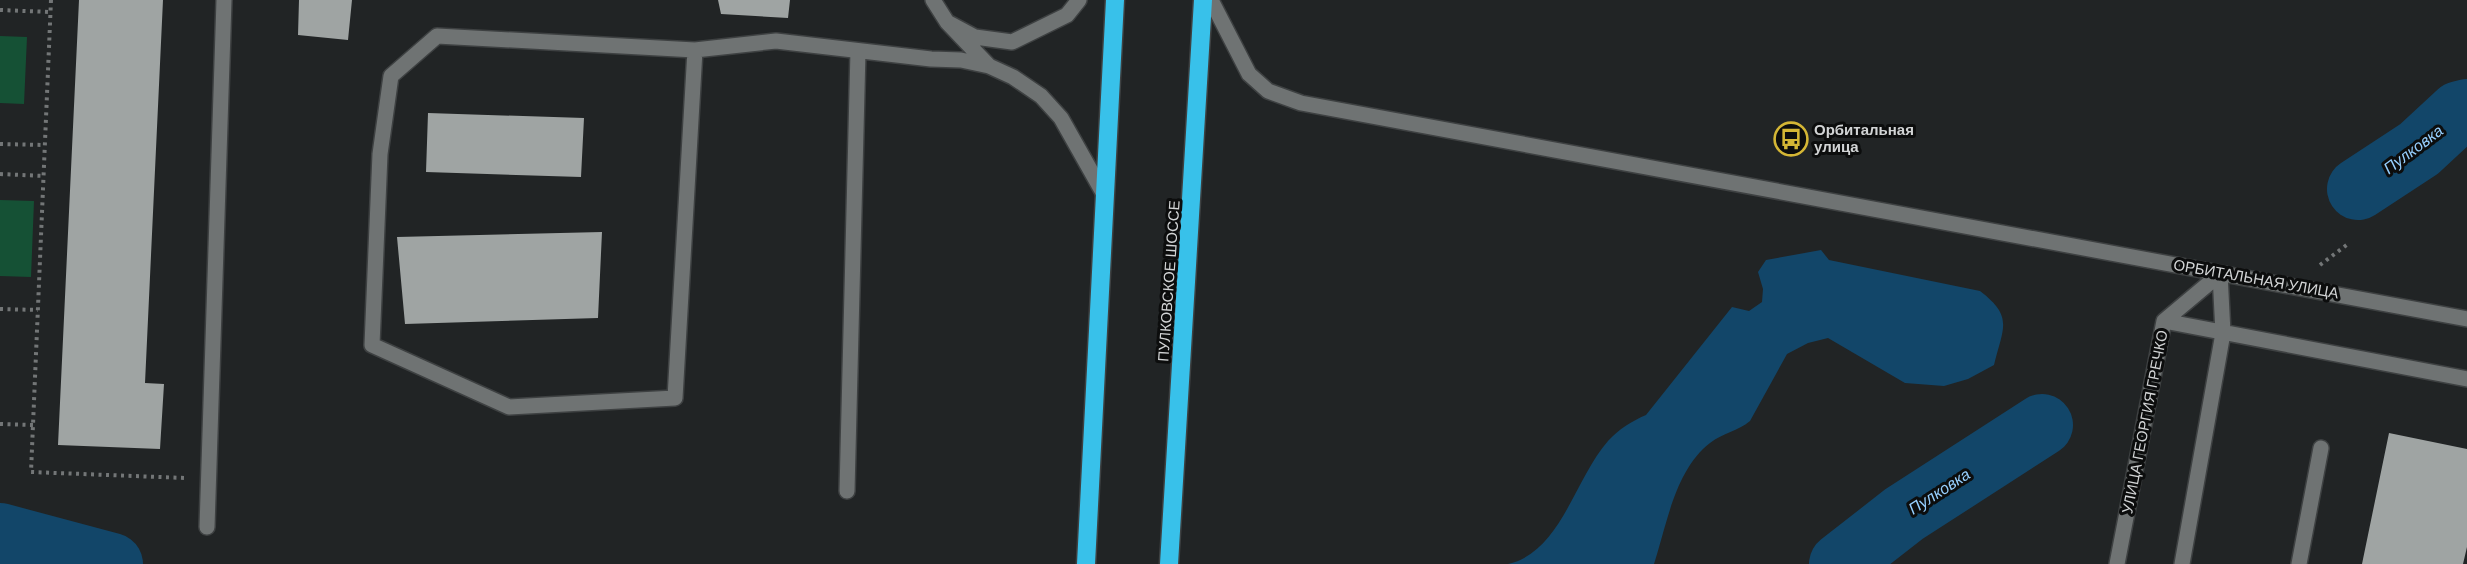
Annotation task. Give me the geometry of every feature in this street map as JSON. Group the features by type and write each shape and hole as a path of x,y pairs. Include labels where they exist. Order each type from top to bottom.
{"highway":[{"path":"1086,564 1115,0"},
{"name":"ПУЛКОВСКОЕ ШОССЕ","path":"1169,564 1203,0"}],"street":[{"path":"207,527 224,0"},
{"path":"933,0 947,22 989,66"},
{"path":"961,60 1012,42 1067,15 1079,0"},
{"name":"ОРБИТАЛЬНАЯ УЛИЦА","path":"1211,0 1250,74 1268,91 1301,103 2467,319"},
{"path":"947,22 975,37 1012,42"},
{"path":"695,50 675,398 509,407 372,345 380,154 391,76 437,36 695,50 776,41 961,60 989,66 1013,77 1041,96 1061,118 1105,196"},
{"path":"847,491 858,51"},
{"path":"2182,564 2223,333 2220,274"},
{"name":"УЛИЦА ГЕОРГИЯ ГРЕЧКО","path":"2117,564 2164,321 2220,274"},
{"path":"2164,321 2467,380"},
{"path":"2299,564 2321,448"}],"path":[{"path":"51,0 32,472 207,479"},
{"path":"0,10 50,12"},
{"path":"0,144 45,146"},
{"path":"0,174 44,176"},
{"path":"0,309 38,310"},
{"path":"0,424 33,425"}],"green space":[{"path":"0,36 27,37 24,104 0,103"},
{"path":"0,200 34,201 31,277 0,276"}],"water":[{"path":"1821,250 1829,260 1980,291 1991,300 2002,316 2002,332 1994,365 1968,379 1944,386 1905,383 1828,338 1808,343 1787,354 1750,421 1710,443 1688,468 1668,515 1654,564 1508,564 1526,557 1541,545 1554,530 1596,456 1608,441 1626,426 1646,415 1732,307 1749,311 1762,302 1763,289 1758,272 1766,260"},
{"path":"2024,410 2044,430 2040,457 2009,477 1904,514 1976,441 2008,417"}],"building":[{"path":"79,0 163,0 145,383 164,384 160,449 58,445"},
{"path":"299,0 352,0 348,40 298,35"},
{"path":"718,0 790,0 788,18 721,14"},
{"path":"428,113 584,118 581,177 426,172"},
{"path":"602,232 598,318 405,324 397,237"},
{"path":"2389,433 2467,449 2467,547 2463,564 2362,564"}],"waterway":[{"name":"Пулковка","path":"2358,189 2419,149 2459,112 2467,110"},
{"name":"Пулковка","path":"1840,564 1904,514 2042,425"},
{"name":"Пулковка","path":"0,534 112,564"}],"place":[{"name":"Орбитальная улица","path":"1791,139"}]}
